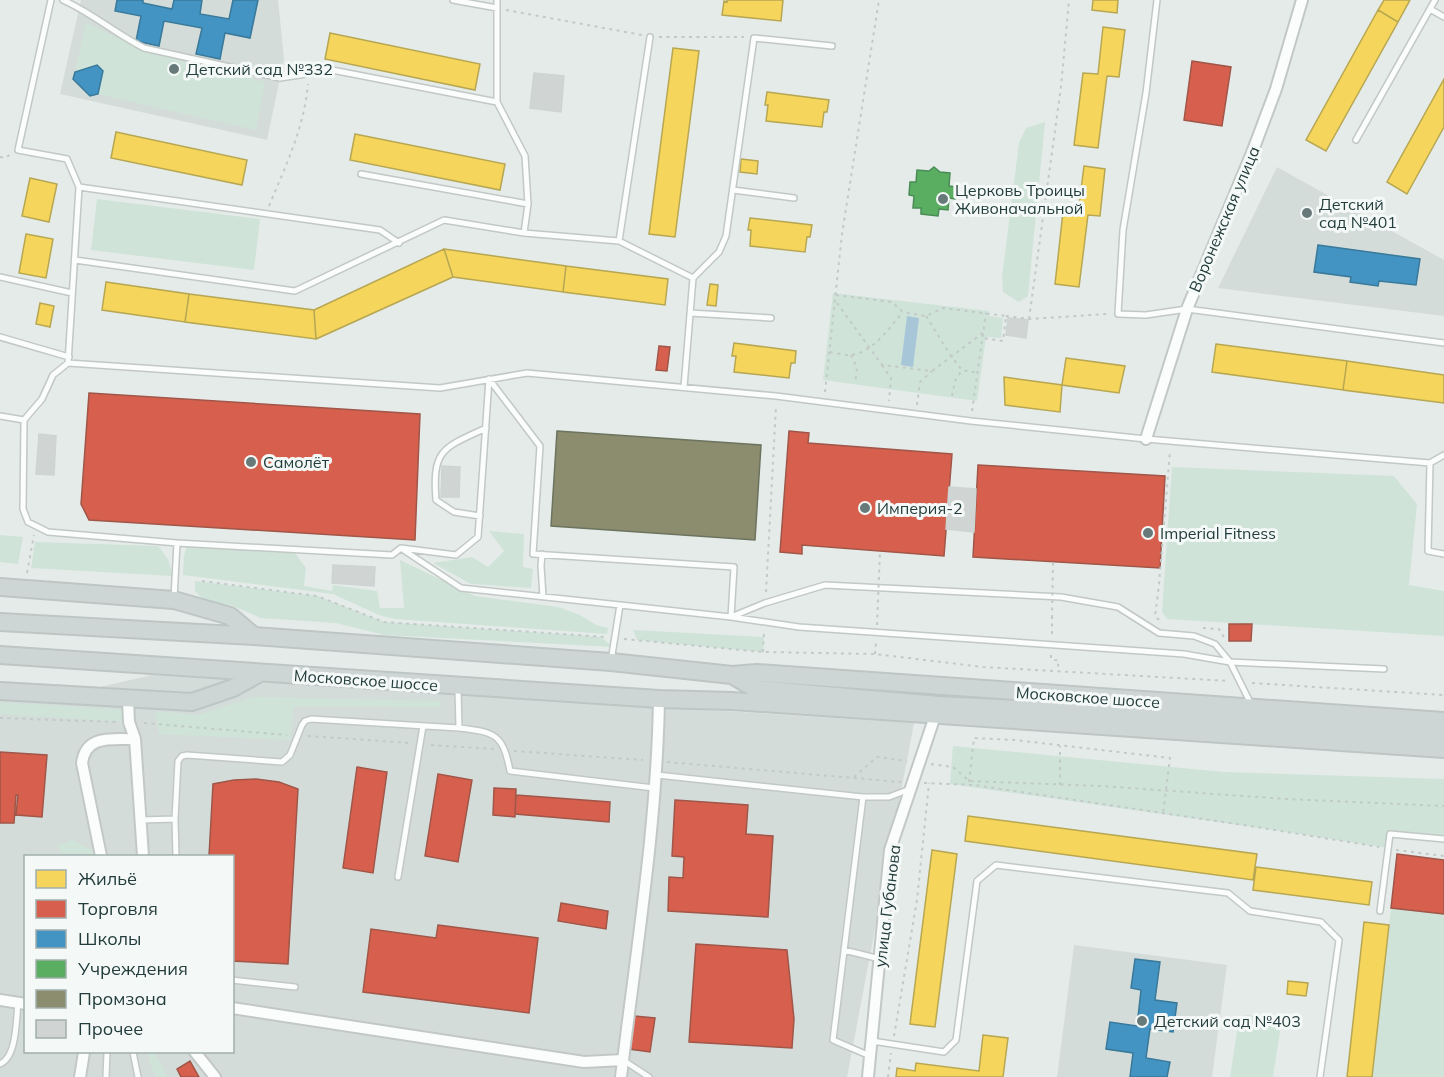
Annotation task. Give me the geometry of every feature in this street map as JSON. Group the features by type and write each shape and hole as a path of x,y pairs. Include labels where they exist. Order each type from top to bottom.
{"main road":[{"path":"0,587 174,600 230,616 254,636"},
{"name":"Московское шоссе","path":"0,622 254,636 611,662 732,675 757,673 1257,715 1444,734"},
{"name":"Московское шоссе","path":"0,655 659,699 937,710 1257,715 1444,721"},
{"path":"0,692 192,702 233,688 260,673"},
{"name":"Московское шоссе","path":"732,675 756,689 937,710 1444,749"},
{"name":"Московское шоссе","path":"732,701 756,689"}],"street":[{"name":"Воронежская улица","path":"1146,439 1187,309 1276,89 1302,0"},
{"path":"621,1077 652,833 658,761 659,699"},
{"path":"128,700 129,722 135,739 143,855"},
{"name":"улица Губанова","path":"868,1077 890,850 937,710"},
{"path":"101,855 82,763 83,753 90,744 97,741 135,739"},
{"path":"0,1000 22,1003"},
{"path":"234,1008 584,1062 623,1060"},
{"path":"80,1077 84,1053"},
{"path":"196,1053 215,1077"}],"lane":[{"path":"51,0 18,150 67,159 79,187 69,360 53,375 42,399 24,420 23,509 28,522 48,532 177,543 392,555 401,548 456,555 478,537 489,379"},
{"path":"63,0 80,7 144,48 280,78 332,70 497,102"},
{"path":"453,0 497,8"},
{"path":"497,0 497,102 525,156 528,204 524,233"},
{"path":"1157,0 1146,93 1123,230 1118,314 1146,315 1187,309 1444,343"},
{"path":"1356,140 1436,0"},
{"path":"1430,9 1444,17"},
{"path":"619,241 650,36"},
{"path":"684,387 693,278 719,252 726,236 754,38 832,46"},
{"path":"361,174 528,204"},
{"path":"79,187 380,230 399,243"},
{"path":"733,190 794,198"},
{"path":"75,260 296,291 444,220 524,233 619,241 693,278"},
{"path":"0,277 72,293"},
{"path":"690,313 771,318"},
{"path":"0,337 69,360 440,388 527,373 824,401 971,421 1146,439 1430,463 1444,455"},
{"path":"489,379 540,446 533,554 734,567 731,617"},
{"path":"0,416 24,420"},
{"path":"480,516 454,512 436,500 434,474 441,454 455,442 486,428"},
{"path":"1430,463 1428,551 1444,554"},
{"path":"174,600 177,543"},
{"path":"401,548 461,588 731,617 810,628 1184,654 1230,662 1384,669"},
{"path":"542,554 543,597"},
{"path":"731,617 765,603 825,585 1061,597 1118,607 1159,633 1194,636 1215,644 1230,662 1257,715"},
{"path":"611,662 620,605"},
{"path":"458,686 459,728"},
{"path":"176,855 178,761 182,756 282,762 290,755 302,724 311,719 486,731 497,738 506,750 510,771 656,789"},
{"path":"398,877 423,726"},
{"path":"657,775 863,796 890,797 913,785"},
{"path":"863,796 833,1040 870,1056"},
{"path":"141,820 175,819"},
{"path":"1380,911 1390,834 1444,839"},
{"path":"872,1041 944,1052 956,1040 977,881 996,865 1228,893 1250,911 1321,922 1338,940 1320,1077"},
{"path":"844,950 880,959"},
{"path":"234,980 294,987"},
{"path":"0,1064 6,1062 12,1052 22,1003"},
{"path":"105,1077 107,1053"},
{"path":"133,1053 138,1077"},
{"path":"623,1060 650,1077"}],"path":[{"path":"824,401 842,234 879,0"},
{"path":"1029,319 1061,87 1069,0"},
{"path":"497,8 650,36 754,38"},
{"path":"265,214 292,153 306,108 309,73"},
{"path":"836,295 892,302 903,312 926,316 943,308 1029,319 1118,314"},
{"path":"835,302 891,378 888,410"},
{"path":"830,352 851,355 869,347 903,312"},
{"path":"971,421 986,313"},
{"path":"926,316 962,370 978,373"},
{"path":"983,338 1003,340 1006,316"},
{"path":"916,414 920,382 984,332"},
{"path":"851,355 857,368 855,383"},
{"path":"882,365 932,371"},
{"path":"952,396 955,381 962,370"},
{"path":"765,603 776,396"},
{"path":"1163,626 1155,616 1171,441"},
{"path":"27,574 36,526"},
{"path":"877,624 880,551"},
{"path":"1052,624 1053,562"},
{"path":"202,581 317,596 384,622 614,638 763,652 875,654 983,667 1057,670"},
{"path":"763,652 765,622"},
{"path":"1197,628 1219,629 1238,662"},
{"path":"0,718 129,722 658,761 853,777 913,785 969,783 1166,789 1286,799 1444,806"},
{"path":"969,783 974,738 1015,740 1170,758 1163,814"},
{"path":"1060,746 1060,785"},
{"path":"853,777 878,757 953,767 969,783 1444,856"},
{"path":"888,1077 917,900 929,783"}],"shaded area":[{"name":"Детский сад №332","path":"81,0 278,0 284,59 267,140 60,94"},
{"name":"Детский сад №401","path":"1277,167 1444,260 1444,316 1218,288"},
{"path":"152,675 914,723 847,1077 0,1077 0,681 100,687"},
{"name":"Детский сад №403","path":"1074,945 1227,965 1212,1077 1057,1077"}],"green space":[{"path":"86,23 150,53 265,82 256,130 98,94 103,71 97,65 75,72"},
{"path":"1045,122 1028,296 1019,302 1003,292 1002,277 1019,143 1026,128"},
{"path":"97,199 260,219 254,270 91,250"},
{"path":"833,293 989,311 989,316 1003,318 1001,338 986,337 977,401 823,380"},
{"path":"1172,467 1394,476 1417,504 1409,585 1444,591 1444,636 1167,619 1162,612"},
{"path":"489,531 524,534 523,567 533,569 531,588 471,584 433,563 472,557 488,567 504,551"},
{"path":"0,535 23,537 18,564 0,562"},
{"path":"35,542 158,546 168,559 173,576 31,568"},
{"path":"187,546 295,553 306,568 304,586 332,591 333,585 377,591 380,608 404,608 400,560 475,596 558,607 580,615 596,625 608,628 607,634 395,619 379,615 333,594 183,575"},
{"path":"195,581 317,596 384,622 601,637 613,647 384,635 336,623 261,618 233,606 205,601 195,591"},
{"path":"633,630 764,637 763,652 637,640"},
{"path":"253,697 441,701 441,707 294,706 290,740 159,734 155,711 198,715"},
{"path":"0,702 128,710 129,722 0,714"},
{"path":"953,746 1224,772 1444,779 1444,839 1390,834 1388,848 950,784"},
{"path":"72,840 100,855 62,855 57,846"},
{"path":"1391,908 1444,914 1444,1077 1372,1077"},
{"path":"1246,1015 1275,1018 1281,1025 1273,1077 1230,1077 1239,1019"},
{"path":"148,1053 155,1053 168,1077 156,1077"}],"water":[{"path":"907,316 919,318 913,367 901,365"}],"building: Жильё":[{"path":"727,0 783,0 781,21 722,15 724,1 727,2"},
{"path":"1093,0 1118,0 1117,13 1092,10"},
{"path":"1384,0 1410,0 1398,22 1378,10"},
{"path":"1378,10 1398,22 1326,151 1306,140"},
{"path":"1103,27 1125,30 1119,77 1107,76 1098,148 1074,145 1083,73 1098,74"},
{"path":"330,33 480,64 475,90 325,59"},
{"path":"673,48 699,51 675,237 649,234"},
{"path":"1444,79 1444,127 1407,194 1387,182"},
{"path":"767,92 829,100 827,112 824,112 822,127 766,121"},
{"path":"116,132 247,160 242,185 111,158"},
{"path":"355,134 505,164 500,190 350,160"},
{"path":"741,159 758,161 757,174 740,172"},
{"path":"1084,166 1105,169 1100,216 1088,215 1079,287 1055,284 1063,212 1078,213"},
{"path":"30,178 57,184 49,222 22,216"},
{"path":"750,218 812,225 810,237 807,237 805,252 750,246 751,230 748,230"},
{"path":"26,234 53,239 46,278 19,273"},
{"path":"444,249 453,277 316,339 314,310"},
{"path":"444,249 566,266 563,292 453,277"},
{"path":"566,266 668,279 665,305 563,292"},
{"path":"106,282 189,294 185,322 102,310"},
{"path":"710,284 718,285 716,306 707,305"},
{"path":"189,294 314,310 316,339 185,322"},
{"path":"40,303 54,306 50,327 36,324"},
{"path":"734,343 796,351 795,363 791,363 789,378 734,372 736,356 732,356"},
{"path":"1216,344 1347,361 1343,390 1212,372"},
{"path":"1066,358 1125,366 1119,393 1062,385"},
{"path":"1347,361 1444,375 1444,403 1343,390"},
{"path":"1004,377 1062,385 1060,412 1005,405"},
{"path":"968,816 1257,854 1253,880 965,841"},
{"path":"932,850 957,854 935,1027 910,1024"},
{"path":"1256,867 1372,882 1369,905 1253,890"},
{"path":"1364,922 1389,925 1372,1077 1347,1077"},
{"path":"1288,981 1308,983 1306,996 1287,994"},
{"path":"983,1035 1008,1038 1003,1077 896,1077 897,1068 915,1071 916,1063 979,1071"}],"building: Торговля":[{"path":"1192,61 1231,67 1222,126 1184,120"},
{"path":"659,346 670,347 667,371 656,370"},
{"name":"Самолёт","path":"89,393 420,414 415,540 89,520 81,504"},
{"name":"Империя-2","path":"789,431 809,433 808,443 952,454 944,556 802,545 802,554 780,552"},
{"path":"978,465 1165,476 1160,568 973,557"},
{"path":"1229,624 1252,624 1251,641 1229,641"},
{"path":"0,752 47,755 42,817 16,815 18,795 16,795 14,823 0,823"},
{"path":"357,767 387,772 373,873 343,868"},
{"path":"438,774 472,780 458,862 425,856"},
{"path":"256,779 279,782 298,789 288,964 234,961 234,855 209,855 213,784"},
{"path":"494,788 516,789 515,817 493,815"},
{"path":"516,795 610,802 609,822 515,814"},
{"path":"675,800 748,805 746,834 773,836 768,917 668,911 669,877 683,878 684,857 672,856"},
{"path":"1397,854 1444,860 1444,914 1391,908"},
{"path":"561,903 608,911 606,929 558,921"},
{"path":"438,925 538,938 529,1013 363,992 371,929 436,938"},
{"path":"696,944 787,950 794,1019 792,1048 689,1042"},
{"path":"634,1016 655,1018 650,1052 629,1049"},
{"path":"190,1061 199,1077 181,1077 177,1069"}],"building: Школы":[{"path":"117,0 143,0 143,3 172,9 174,0 202,0 200,14 229,19 233,0 258,0 250,38 225,33 220,59 196,54 202,28 164,21 159,46 136,41 141,16 115,11"},
{"path":"97,65 103,71 98,94 90,96 73,79 75,72"},
{"path":"1318,245 1420,259 1416,285 1379,281 1378,286 1350,282 1351,277 1314,272"},
{"path":"1135,959 1160,962 1155,1000 1177,1003 1173,1032 1150,1029 1146,1058 1170,1062 1167,1077 1130,1077 1133,1053 1106,1049 1110,1022 1137,1026 1141,990 1131,988"}],"building: Учреждения":[{"path":"934,167 940,172 950,173 949,186 956,187 955,199 949,198 948,210 939,209 938,216 921,214 921,208 913,208 914,196 909,195 910,182 916,182 917,170 929,171"}],"building: Промзона":[{"path":"557,431 761,445 755,540 551,526"}],"building: Прочее":[{"path":"534,73 564,76 561,112 530,108"},
{"path":"1008,318 1028,320 1026,338 1006,335"},
{"path":"39,434 56,436 54,475 36,474"},
{"path":"442,466 460,467 459,497 441,497"},
{"path":"949,487 976,489 974,532 946,529"},
{"path":"333,565 375,567 374,586 332,583"}],"place":[{"name":"Детский сад №332","path":"174,69"},
{"name":"Церковь Троицы Живоначальной","path":"943,199"},
{"name":"Детский сад №401","path":"1307,213"},
{"name":"Самолёт","path":"251,462"},
{"name":"Империя-2","path":"865,508"},
{"name":"Imperial Fitness","path":"1148,533"},
{"name":"Детский сад №403","path":"1142,1021"}]}
